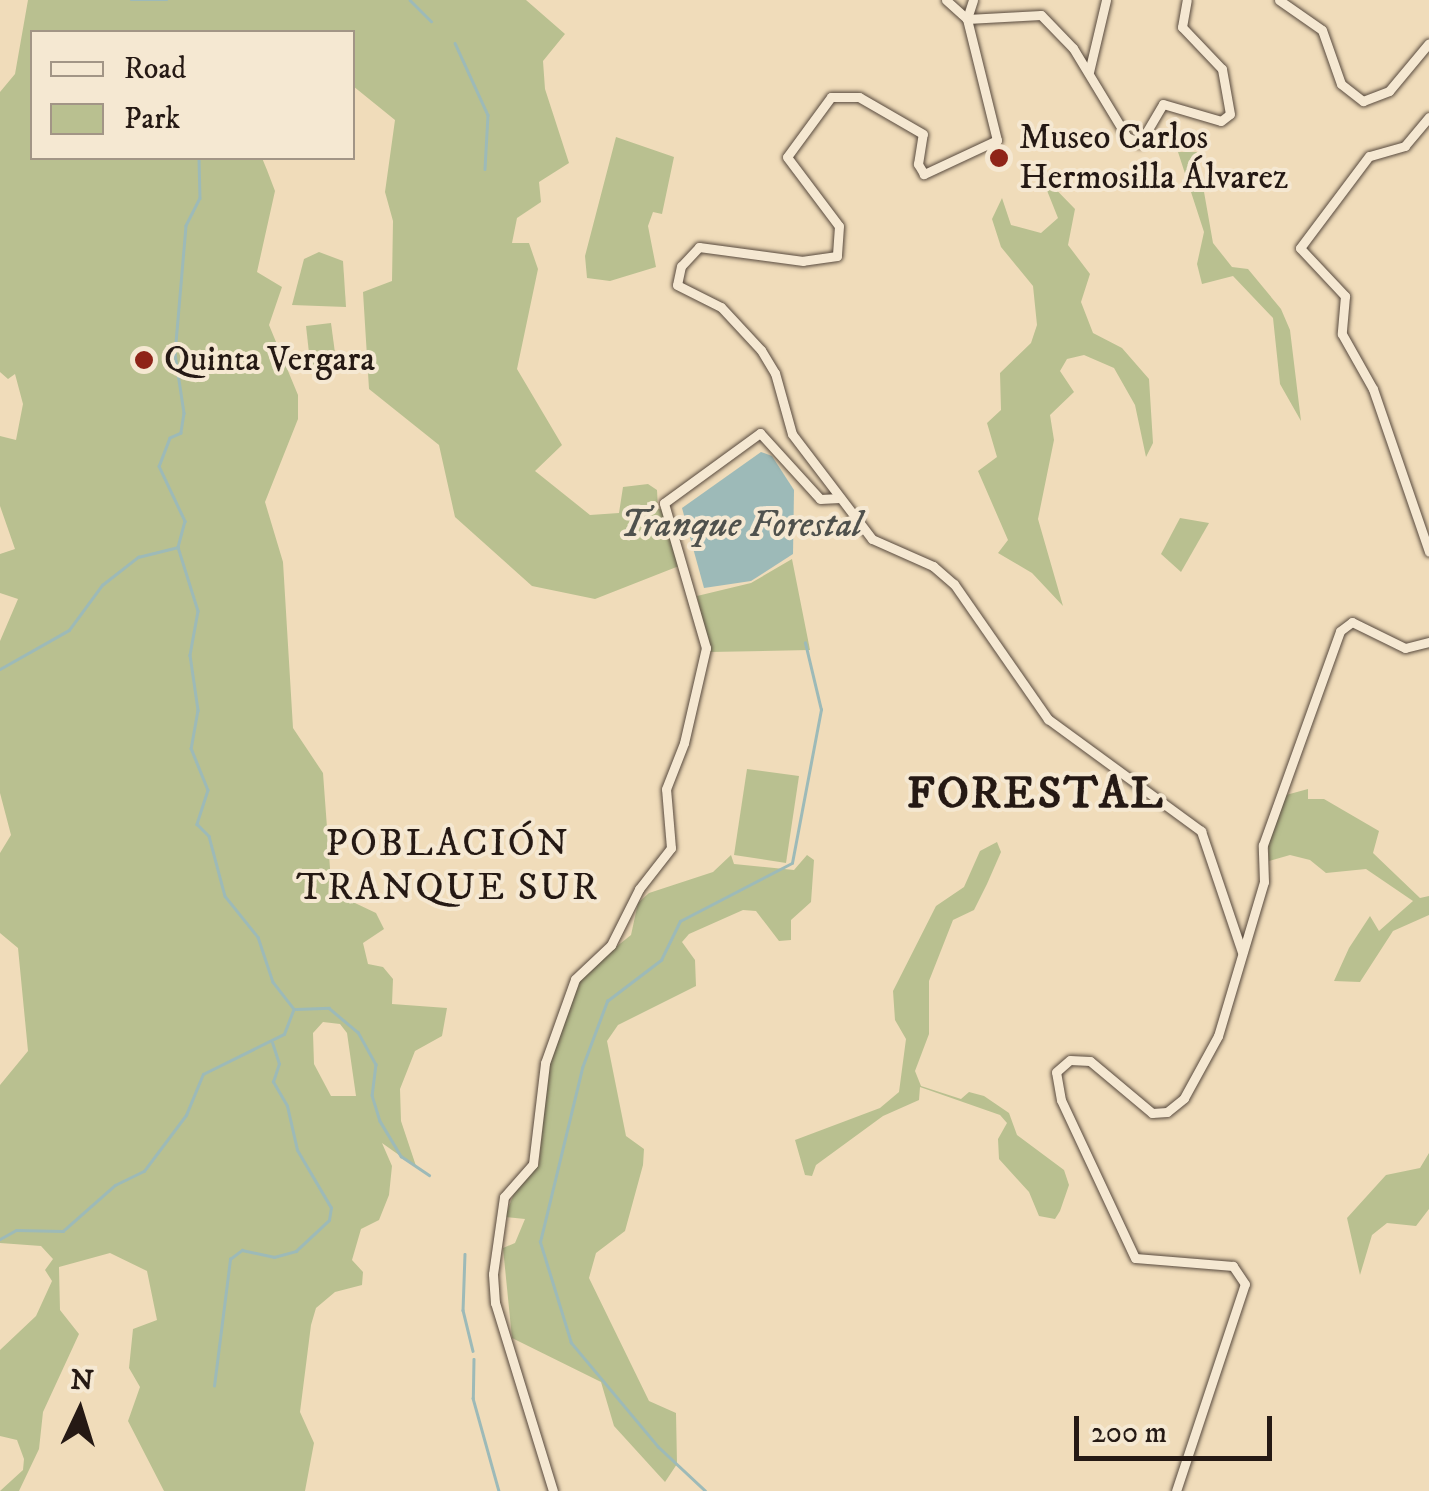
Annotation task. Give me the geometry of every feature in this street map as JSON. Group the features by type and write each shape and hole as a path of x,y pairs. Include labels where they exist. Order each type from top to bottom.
{"street":[{"path":"946,0 967,19 1034,12 1055,27 1135,143 1146,138 1164,104 1226,120 1222,68 1182,27 1187,0"},
{"path":"973,0 967,19 998,136 927,174 918,168 922,134 859,97 831,98 787,157 839,226 838,256 803,261 698,247 681,266 680,291 721,307 750,336 775,373 792,434 872,539 933,566 954,584 1028,698 1072,741 1201,831 1242,952"},
{"path":"1089,72 1106,0"},
{"path":"1279,0 1322,30 1341,84 1362,102 1389,91 1429,43"},
{"path":"1429,117 1404,146 1369,156 1301,244 1306,261 1346,296 1342,334 1360,368 1429,552"},
{"path":"554,1491 495,1303 493,1274 504,1196 533,1164 544,1063 575,979 611,944 634,898 671,848 666,789 684,743 706,648 664,503 760,433 820,500 840,498"},
{"path":"1176,1491 1245,1284 1233,1266 1136,1258 1055,1078 1064,1062 1083,1059 1148,1111 1176,1106 1218,1036 1264,882 1263,845 1340,632 1352,622 1405,648 1429,642"}],"green space":[{"path":"28,0 526,0 565,34 543,61 545,89 569,163 539,182 541,202 517,218 512,243 529,243 538,269 517,369 562,445 535,471 590,515 619,513 623,487 648,484 657,490 658,509 664,509 679,566 595,599 532,586 455,517 439,445 369,389 363,292 392,281 393,221 385,192 395,120 355,88 355,30 30,30 30,160 263,160 275,191 257,272 282,287 269,325 298,395 298,419 265,502 283,562 293,728 323,773 331,882 336,894 376,913 384,929 363,943 368,964 383,967 393,979 392,1004 447,1008 442,1036 415,1051 400,1089 401,1121 416,1166 430,1177 382,1143 392,1166 389,1195 379,1220 361,1229 352,1260 363,1272 362,1285 335,1292 316,1308 311,1325 300,1412 314,1443 305,1491 164,1491 128,1421 140,1387 129,1368 133,1329 157,1320 147,1271 110,1253 59,1267 60,1310 79,1334 43,1412 39,1449 19,1491 0,1491 23,1470 24,1459 17,1440 0,1436 0,1350 36,1316 52,1281 45,1270 53,1259 41,1246 0,1243 0,1085 28,1051 18,948 0,933 0,853 11,835 0,793 0,641 18,599 0,593 0,554 15,549 0,506 0,436 16,440 23,404 15,374 8,379 0,372 0,92 15,74","holes":["323,1022 340,1024 347,1033 356,1096 331,1096 314,1064 313,1033"]},
{"path":"616,137 674,157 662,214 653,212 648,226 656,267 610,281 587,278 585,256"},
{"path":"1178,152 1197,152 1213,243 1232,267 1248,269 1281,309 1290,330 1301,421 1280,384 1273,318 1233,276 1202,284 1197,264 1204,232"},
{"path":"1040,173 1075,209 1068,245 1090,274 1081,302 1093,333 1122,348 1149,379 1153,443 1146,457 1135,405 1114,368 1084,355 1067,359 1060,371 1074,392 1050,415 1054,440 1038,519 1063,606 1032,573 998,553 1008,540 978,471 997,457 987,423 1001,410 1000,373 1031,343 1037,325 1033,286 1001,247 992,219 1002,198 1011,225 1041,233 1058,218"},
{"path":"319,252 343,261 346,307 292,305 304,259"},
{"path":"331,323 337,368 311,371 306,326"},
{"path":"1180,518 1209,523 1181,572 1161,554"},
{"path":"792,559 810,650 710,652 697,596 751,583"},
{"path":"747,769 799,776 786,863 734,855"},
{"path":"1308,789 1308,799 1324,799 1379,831 1373,853 1420,898 1429,896 1429,915 1393,931 1360,982 1334,981 1349,948 1370,916 1379,931 1413,901 1366,869 1326,873 1310,860 1290,855 1269,861 1268,835 1286,795"},
{"path":"997,842 1001,852 987,884 974,910 953,920 929,981 929,1034 915,1071 921,1086 961,1099 969,1092 984,1096 1009,1113 1017,1135 1064,1170 1069,1185 1060,1211 1055,1219 1039,1216 1029,1192 999,1159 998,1139 1007,1123 1000,1115 920,1087 919,1100 883,1116 816,1165 812,1176 805,1175 795,1140 880,1108 899,1092 906,1039 895,1020 893,991 936,906 964,887 980,851"},
{"path":"731,855 734,864 794,870 807,855 814,860 811,902 791,920 791,940 779,941 756,911 743,910 689,934 682,942 695,960 696,986 618,1025 607,1041 626,1136 644,1149 643,1165 625,1231 596,1253 589,1278 649,1401 676,1413 677,1464 665,1482 614,1426 601,1382 512,1338 503,1248 515,1243 525,1219 505,1217 517,1185 539,1165 549,1058 581,975 631,935 638,903 649,893 713,872"},
{"path":"1429,1153 1429,1209 1416,1226 1387,1223 1372,1235 1360,1275 1347,1218 1386,1175 1420,1168"}],"water":[{"name":"Tranque Forestal","path":"761,452 772,456 794,490 793,554 751,581 704,588 682,508"}],"waterway":[{"path":"131,0 167,0"},
{"path":"410,0 431,21"},
{"path":"455,43 488,115 485,169"},
{"path":"199,160 200,198 186,226 175,354 184,413 181,433 170,438 159,466 185,521 178,547 198,611 190,655 198,710 191,748 208,790 197,824 209,836 225,896 258,937 273,982 294,1009"},
{"path":"0,669 69,630 102,585 138,557 178,547"},
{"path":"705,1491 658,1447 571,1343 540,1242 582,1068 607,1001 661,960 680,921 792,863 821,710 805,643"},
{"path":"296,1009 329,1008 358,1032 376,1064 372,1095 380,1121 401,1156 429,1175"},
{"path":"0,1239 16,1230 63,1231 115,1185 144,1171 186,1115 203,1074 284,1034 293,1010"},
{"path":"214,1386 230,1259 242,1250 274,1257 296,1251 329,1220 331,1208 297,1150 287,1106 273,1082 279,1064 272,1043"},
{"path":"465,1254 463,1310 473,1351"},
{"path":"474,1359 473,1398 499,1491"}],"place":[{"name":"Museo Carlos Hermosilla Álvarez","path":"999,158"},
{"name":"Quinta Vergara","path":"144,360"}],"district":[{"name":"FORESTAL","path":"1036,795"},
{"name":"POBLACIÓN TRANQUE SUR","path":"448,867"}]}
